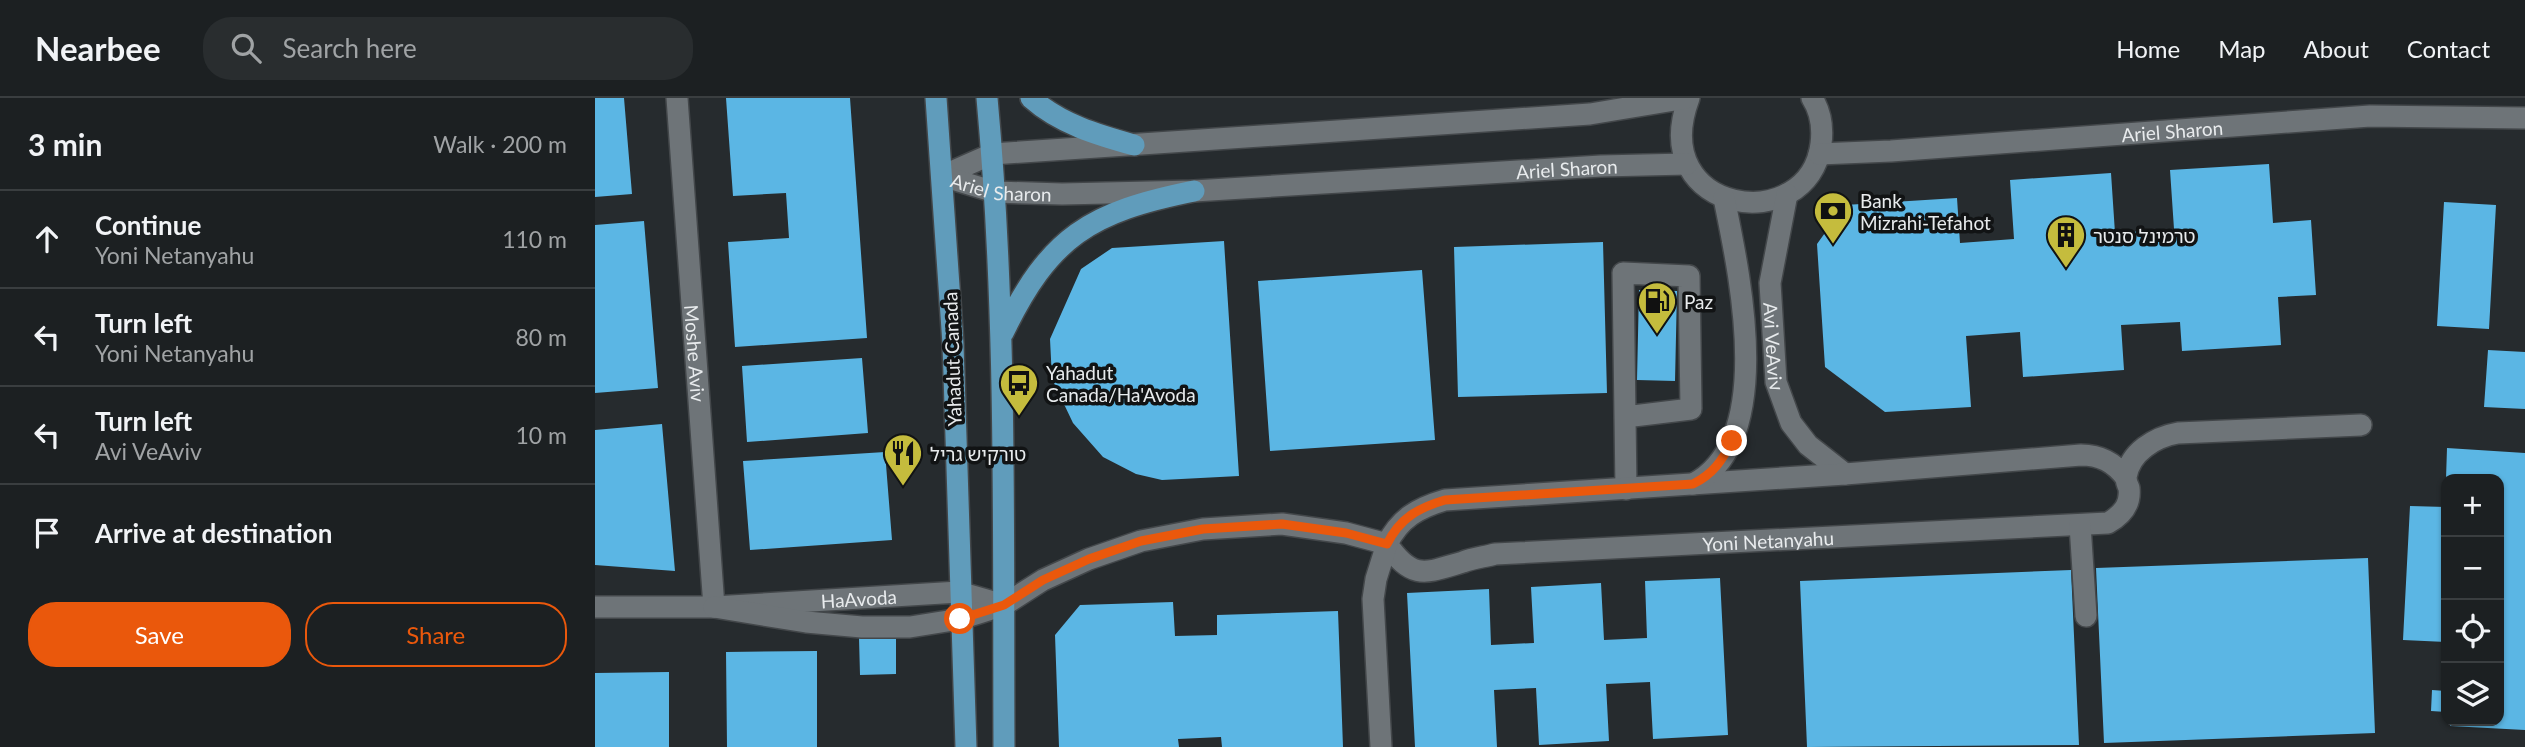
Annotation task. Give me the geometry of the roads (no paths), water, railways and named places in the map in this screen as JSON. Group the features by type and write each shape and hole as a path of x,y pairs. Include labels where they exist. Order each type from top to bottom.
{"main road":[{"name":"Yahadut Canada","path":"936,98 953,344 966,747"},
{"path":"987,98 1002,335 1005,747"},
{"path":"1031,98 1071,124 1099,136 1134,145"},
{"path":"1002,335 1018,302 1067,240 1114,212 1138,203 1194,191"}],"street":[{"name":"Moshe Aviv","path":"677,98 714,607"},
{"name":"Ariel Sharon","path":"942,176 992,155 1590,114 1688,98"},
{"path":"1688,98 1681,119 1681,142 1687,164 1696,178 1709,190 1724,198 1745,203 1767,202 1787,194 1809,174 1819,154 1822,130 1817,106 1812,98"},
{"name":"Ariel Sharon","path":"1819,154 2370,116 2525,118"},
{"name":"Ariel Sharon","path":"942,176 995,192 1062,194 1194,191 1588,167 1687,164"},
{"name":"Avi VeAviv","path":"1787,194 1770,283 1776,382 1791,423 1808,446 1845,474"},
{"name":"Avi VeAviv","path":"1693,484 1711,473 1725,454 1739,423 1744,401 1746,376 1739,272 1724,198"},
{"path":"1625,416 1691,409 1689,275 1623,273 1626,489"},
{"name":"Yoni Netanyahu","path":"960,619 1004,605 1043,580 1089,559 1141,541 1203,529 1282,524 1346,533 1387,544 1398,559 1410,567 1424,571 1441,570 1495,554 2108,523 2126,509 2129,500 2126,478 2134,460 2157,438 2178,433 2361,425"},
{"path":"1381,747 1373,599 1376,579 1387,544 1404,519 1421,508 1445,500 1845,474 2081,455 2094,455 2110,461 2126,478"},
{"path":"2080,525 2086,616"},
{"name":"HaAvoda","path":"595,607 714,607 959,592 1004,605"},
{"name":"HaAvoda","path":"714,607 806,622 862,627 910,627 960,619"}],"place":[{"name":"Bank Mizrahi-Tefahot","path":"1833,245"},
{"name":"טרמינל סנטר","path":"2066,269"},
{"name":"Paz","path":"1657,335"},
{"name":"Yahadut Canada/Ha'Avoda","path":"1019,417"},
{"name":"טורקיש גריל","path":"903,487"}]}
